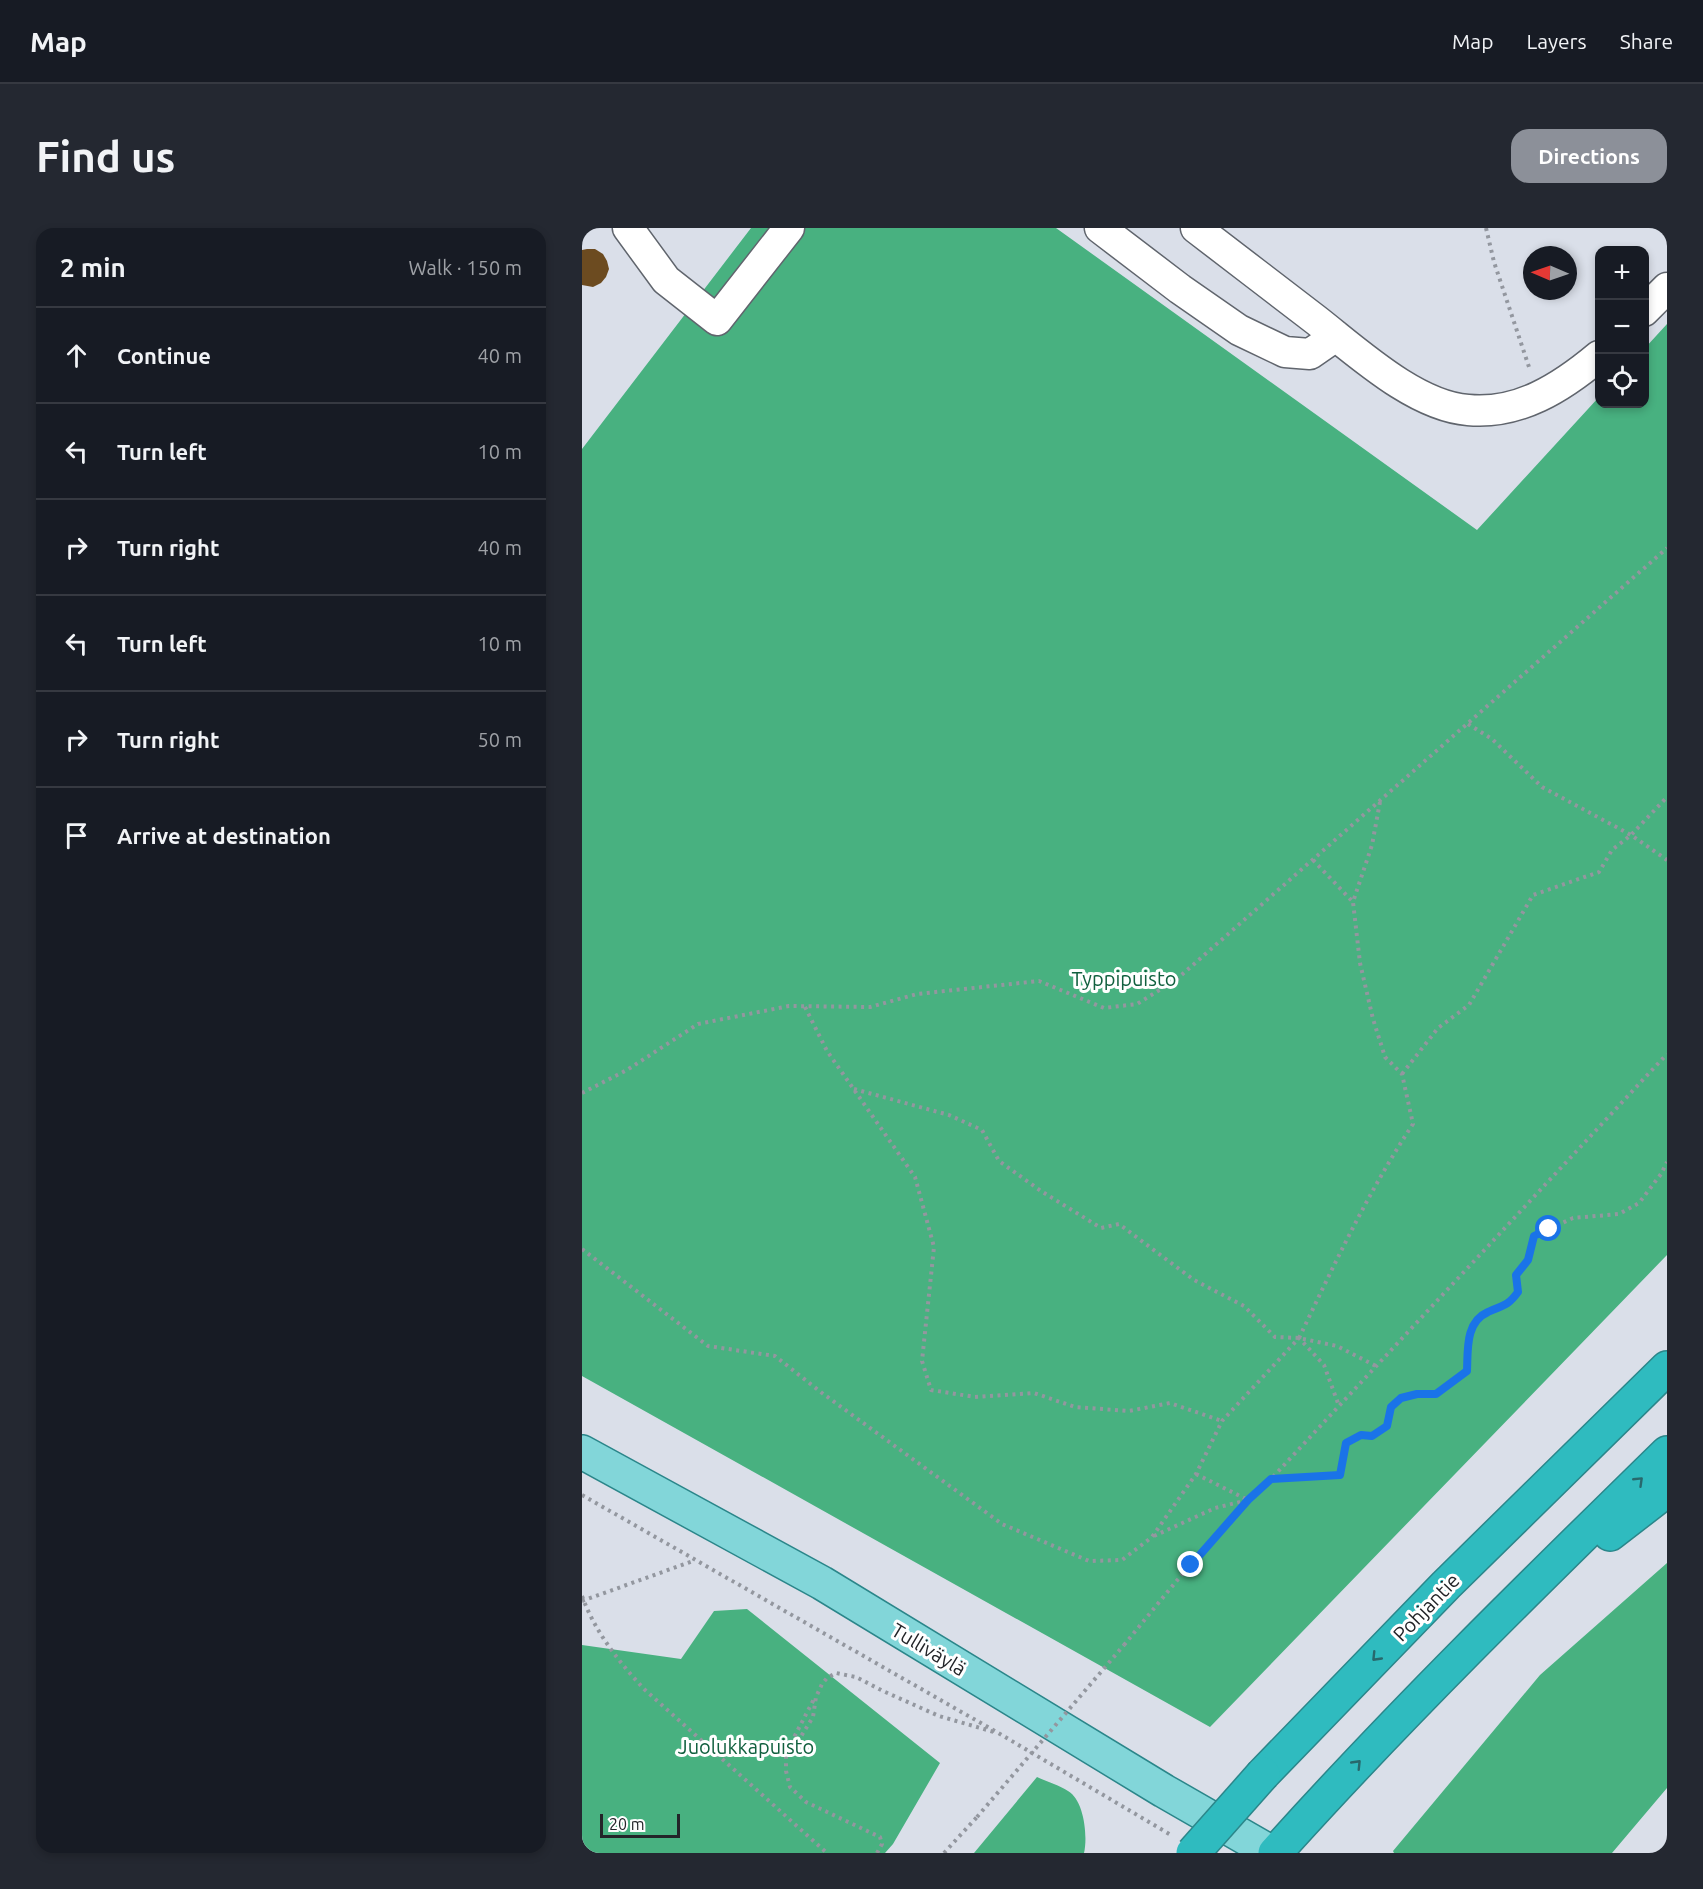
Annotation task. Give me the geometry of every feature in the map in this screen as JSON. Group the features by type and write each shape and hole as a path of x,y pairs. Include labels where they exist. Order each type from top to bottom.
{"highway":[{"path":"1446,1585 1667,1343"},
{"name":"Pohjantie","path":"1193,1853 1263,1774 1446,1585 1667,1368"},
{"path":"1274,1853 1492,1624 1667,1453"},
{"path":"1492,1624 1667,1490"}],"main road":[{"name":"Tulliväylä","path":"582,1452 822,1583 1154,1785 1274,1853"}],"lane":[{"path":"628,228 666,280 717,320 789,228"},
{"path":"1100,228 1180,289 1239,330 1285,352 1310,354 1336,336"},
{"path":"1196,228 1388,375 1427,399 1467,410 1504,409 1560,387 1595,359"},
{"path":"1649,306 1667,288"}],"path":[{"path":"1486,228 1494,262 1539,397"},
{"path":"582,1093 627,1070 698,1024 789,1006 870,1007 917,994 1039,981 1104,1008 1137,1004 1177,979 1667,548"},
{"path":"1468,724 1492,739 1542,787 1631,835 1667,860"},
{"path":"1402,1074 1438,1028 1469,1005 1533,895 1599,872 1612,850 1631,835 1667,797"},
{"path":"1152,1537 1196,1474 1222,1421 1299,1338 1350,1230 1413,1124 1402,1074 1385,1057 1373,1018 1360,963 1353,902 1372,845 1380,801"},
{"path":"1313,860 1353,902"},
{"path":"804,1006 827,1051 915,1177 934,1247 922,1361 931,1390 975,1397 1034,1393 1075,1407 1129,1411 1170,1403 1222,1421"},
{"path":"944,1853 1248,1500 1271,1479 1667,1054"},
{"path":"854,1089 949,1115 982,1130 999,1161 1041,1191 1101,1228 1119,1224 1194,1280 1244,1306 1275,1337 1299,1338 1337,1346 1376,1366"},
{"path":"1271,1479 1340,1475 1346,1443 1361,1435 1372,1436 1387,1426 1391,1407 1401,1398 1417,1394 1436,1394 1467,1371 1469,1332 1484,1313 1510,1303 1518,1292 1516,1275 1528,1260 1534,1236 1573,1218 1619,1214 1639,1203 1661,1174 1667,1162"},
{"path":"582,1249 708,1346 775,1356 831,1400 1002,1524 1089,1561 1122,1560 1152,1537 1215,1508 1248,1500"},
{"path":"1299,1338 1324,1365 1339,1406"},
{"path":"1196,1474 1248,1500"},
{"path":"582,1495 1000,1734 1135,1814"},
{"path":"694,1560 582,1599 619,1662 644,1689 827,1853"},
{"path":"877,1853 882,1844 880,1837 806,1802 790,1787 786,1771 789,1746 807,1708 827,1678 836,1673 856,1677 939,1716 1000,1734"},
{"path":"789,1746 800,1738 813,1717 816,1697"}],"green space":[{"name":"Typpipuisto","path":"751,228 1056,228 1477,530 1595,401 1595,408 1649,408 1649,344 1667,324 1667,1255 1210,1727 582,1376 582,449"},
{"path":"1667,1563 1667,1788 1612,1853 1394,1853 1393,1851 1540,1675"},
{"name":"Juolukkapuisto","path":"747,1609 940,1763 893,1844 885,1853 582,1853 582,1645 681,1659 714,1611"},
{"path":"1037,1777 1068,1791 1078,1802 1084,1819 1084,1853 974,1853"}],"building":[{"path":"595,249 603,254 609,269 601,283 593,287 582,285 582,250"}],"route":[{"path":"1191,1565 1248,1500 1271,1479 1340,1475 1346,1443 1361,1435 1372,1436 1387,1426 1391,1407 1401,1398 1417,1394 1436,1394 1467,1371 1469,1332 1484,1313 1510,1303 1518,1292 1516,1275 1528,1260 1534,1236 1549,1229"}]}
